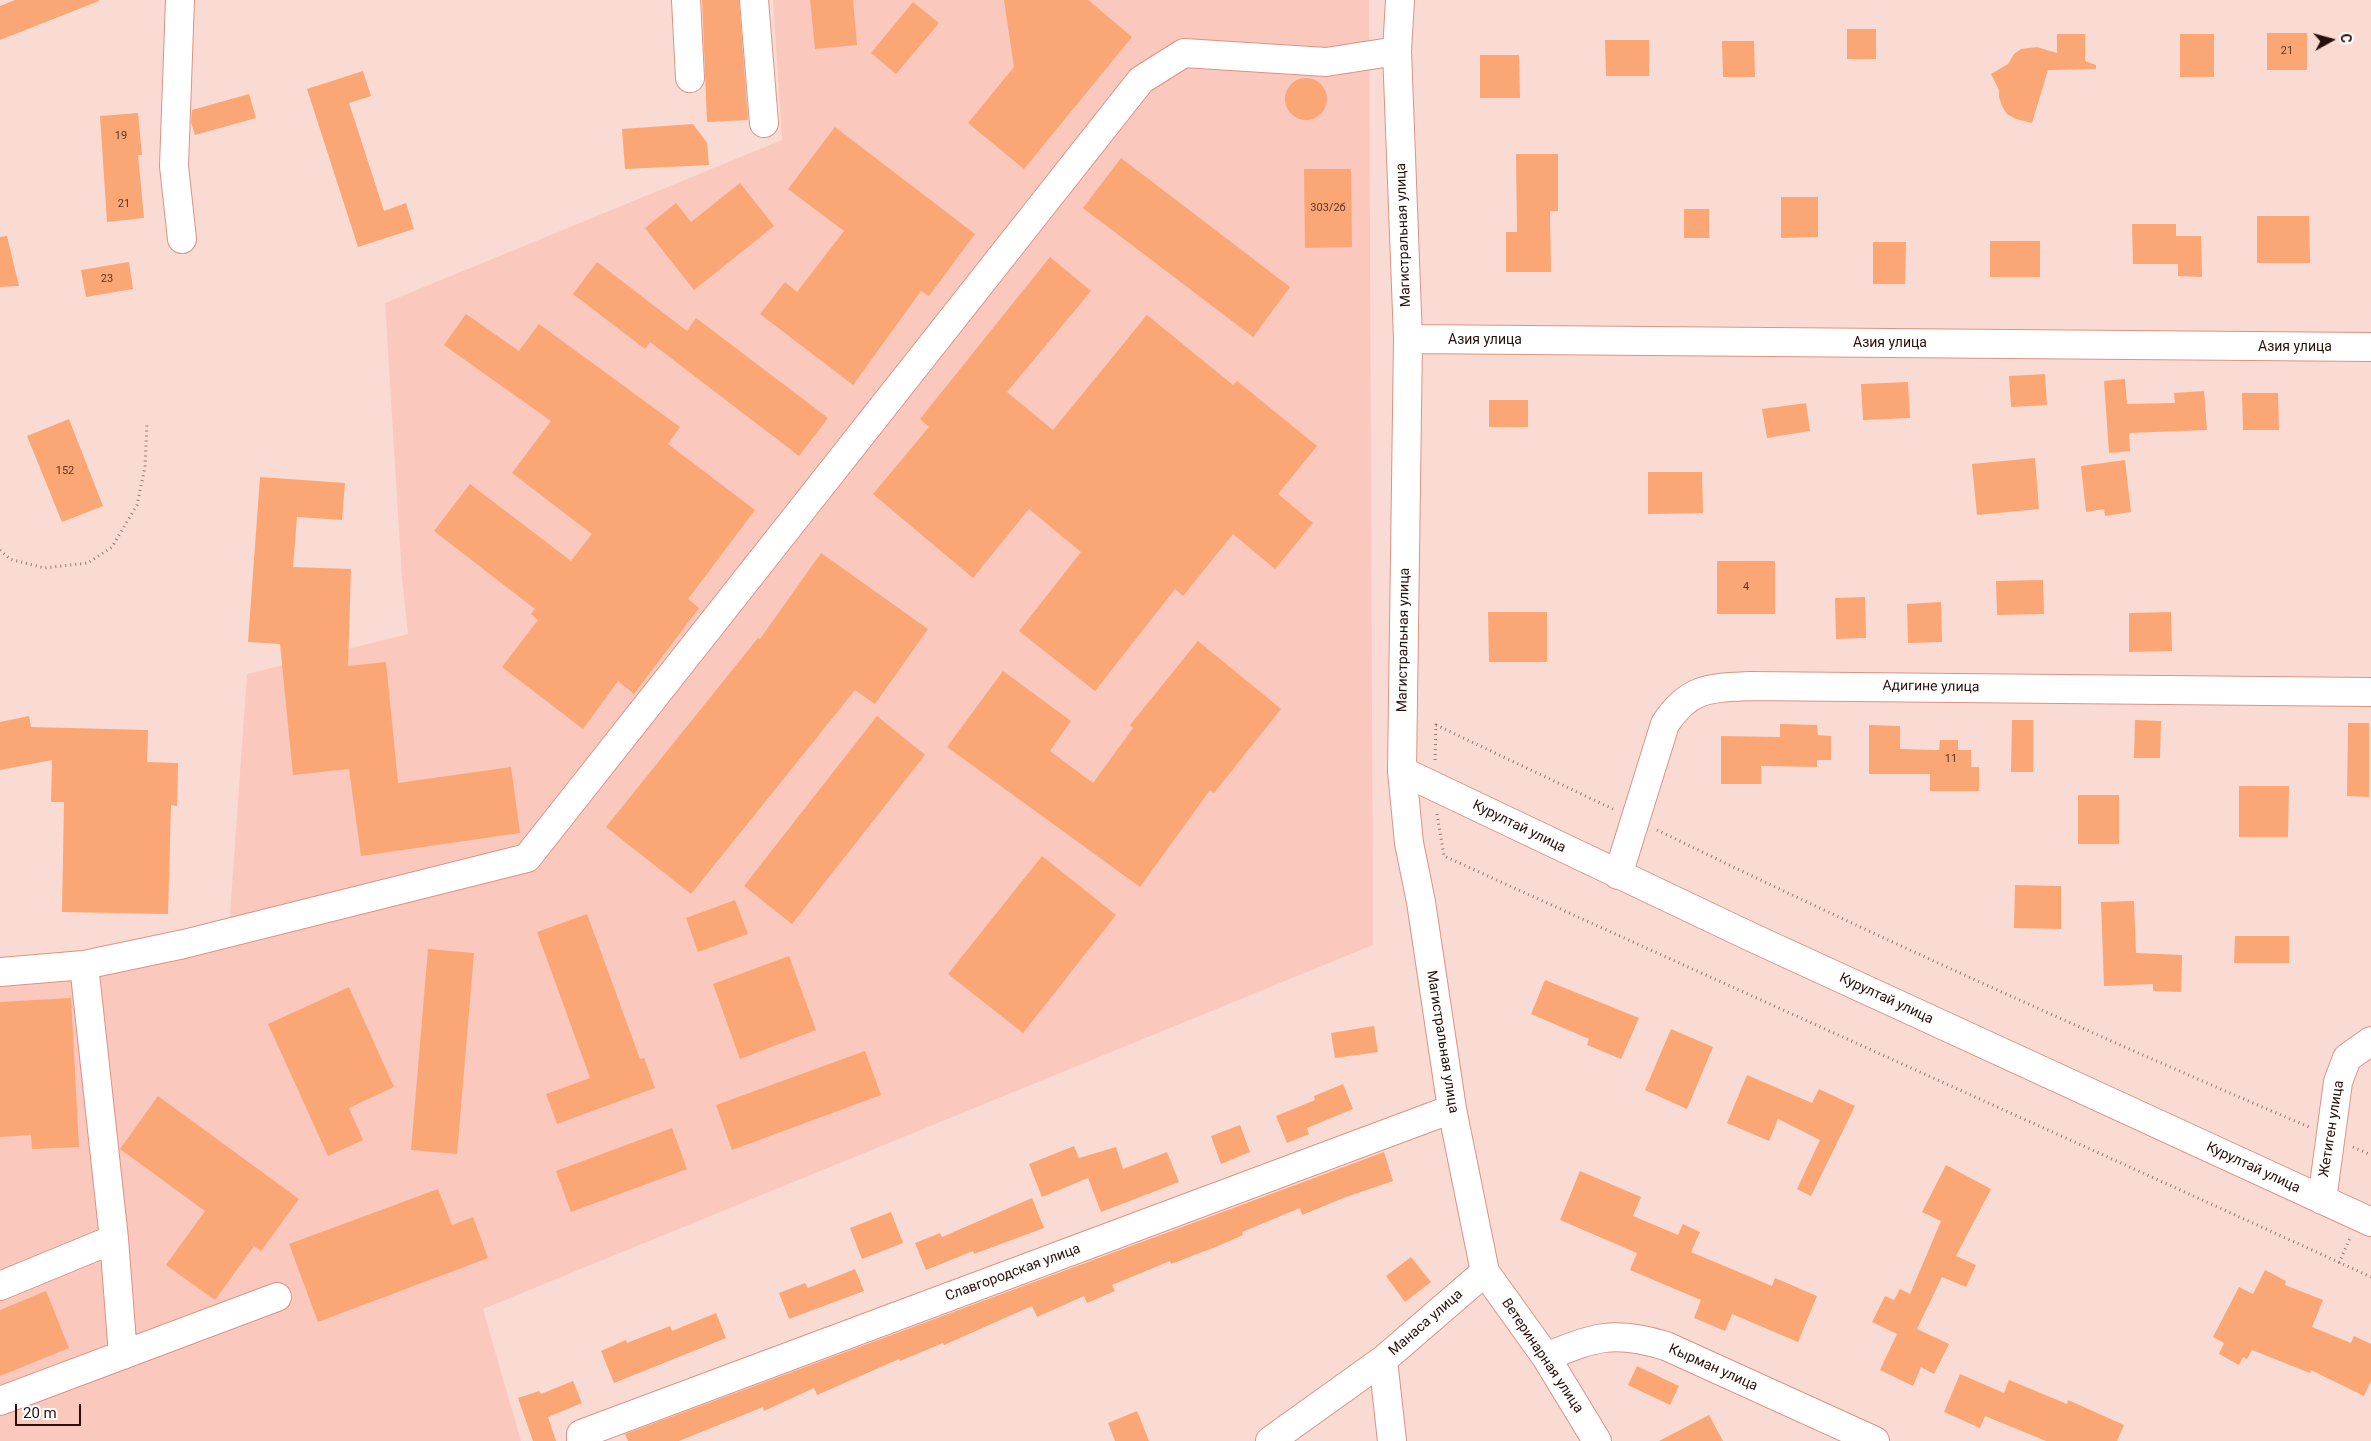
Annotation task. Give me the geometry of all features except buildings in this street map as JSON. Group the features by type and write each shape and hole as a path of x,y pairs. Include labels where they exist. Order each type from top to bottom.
{"street":[{"path":"180,0 174,166 182,239"},
{"path":"686,0 690,78"},
{"path":"754,0 764,123"},
{"name":"Магистральная улица","path":"1400,0 1397,51 1408,339 1402,771 1409,843 1421,902 1452,1109 1486,1272"},
{"path":"0,972 84,965 184,944 527,858 1141,80 1184,53 1326,62 1397,51"},
{"name":"Азия улица","path":"1408,339 2371,347"},
{"name":"Адигине улица","path":"1618,875 1665,724 1676,707 1691,695 1717,688 1751,686 2371,692"},
{"name":"Курултай улица","path":"1402,771 1618,875 2371,1222"},
{"path":"84,965 114,1239 123,1355"},
{"name":"Жетиген улица","path":"2322,1200 2338,1082 2347,1058 2371,1041"},
{"name":"Славгородская улица","path":"581,1441 581,1434 1452,1109"},
{"path":"0,1286 114,1239"},
{"name":"Ветеринарная улица","path":"1486,1272 1546,1358 1597,1441"},
{"name":"Манаса улица","path":"1392,1441 1383,1360 1486,1272"},
{"path":"0,1401 277,1297"},
{"name":"Кырман улица","path":"1546,1358 1584,1342 1612,1336 1637,1338 1666,1346 1875,1441"},
{"path":"1270,1441 1383,1360"}],"path":[{"path":"0,550 10,559 44,568 88,563 112,547 137,505 145,467 147,424"},
{"path":"1436,725 1768,885 1922,956 2110,1041 2371,1155"},
{"path":"1444,856 1764,1003 2177,1187 2371,1278"}],"shaded area":[{"path":"773,0 1369,0 1373,945 483,1309 521,1441 0,1441 0,963 228,942 247,674 408,634 402,579 385,303 782,140"}]}
